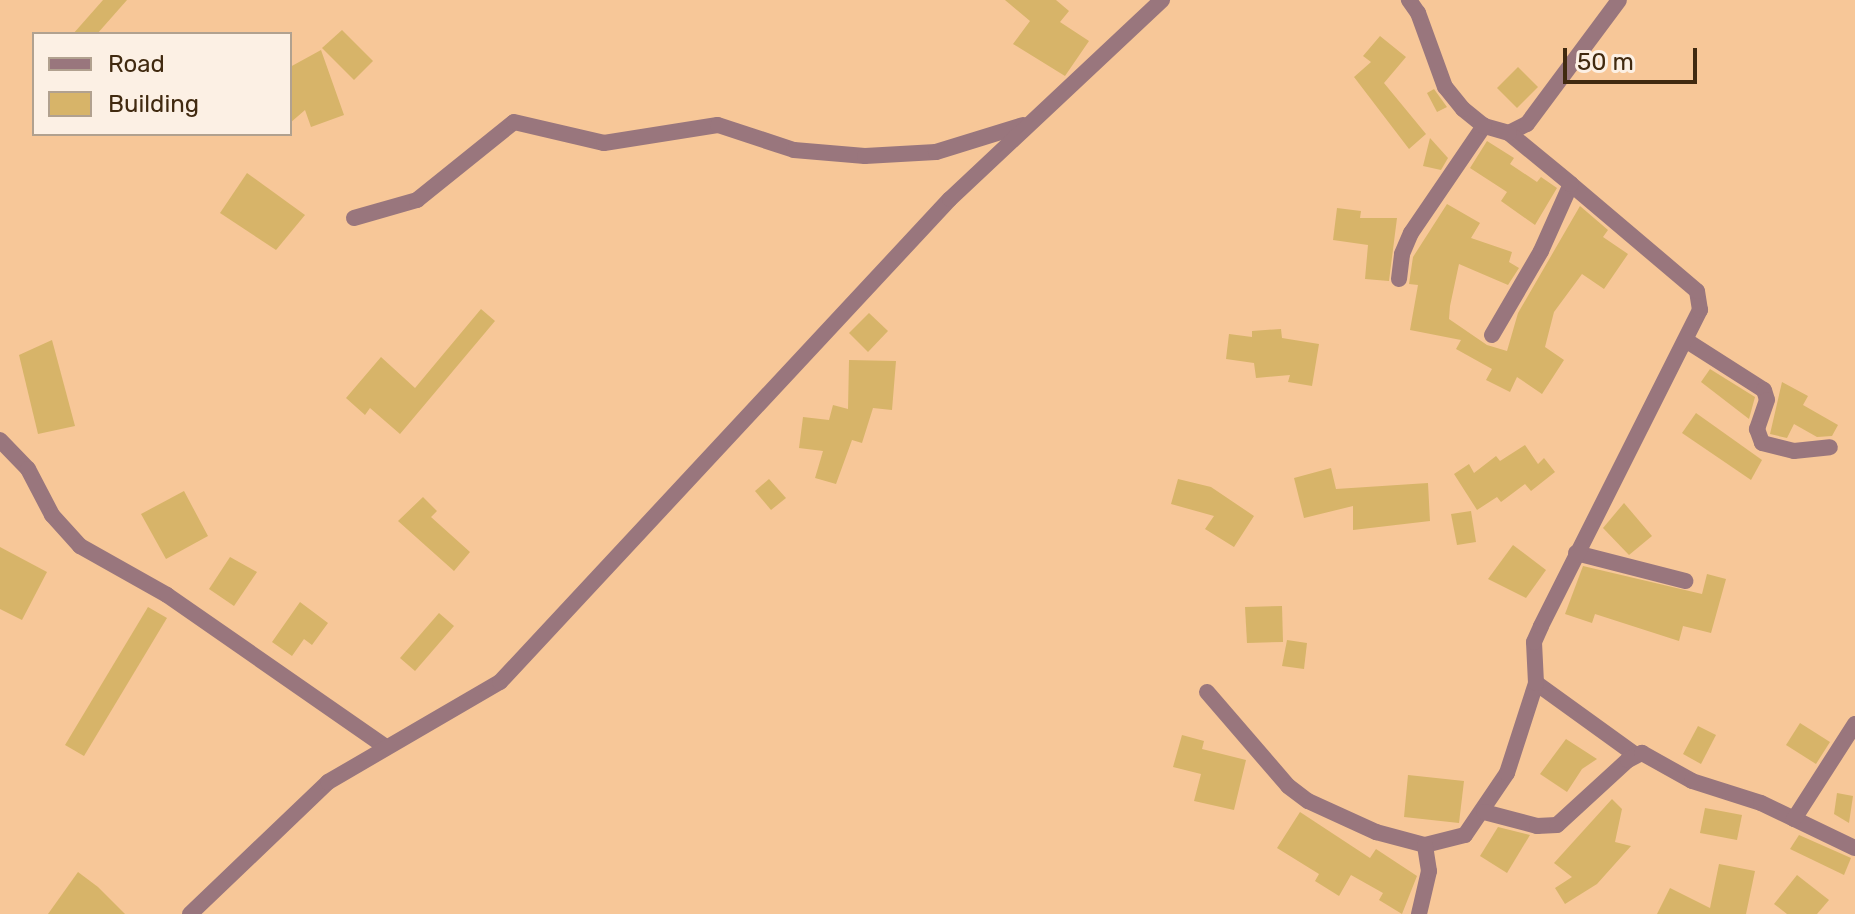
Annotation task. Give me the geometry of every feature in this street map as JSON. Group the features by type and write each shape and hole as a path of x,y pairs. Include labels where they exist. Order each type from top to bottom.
{"street":[{"path":"190,914 328,782 384,746 453,713 500,682 950,199 1162,0"},
{"path":"1207,692 1288,786 1308,801 1376,832 1425,845 1455,841 1484,812 1507,773 1536,683 1534,642 1700,310 1697,291 1509,133 1484,126 1445,87 1418,13 1409,0"},
{"path":"1509,133 1527,124 1619,0"},
{"path":"354,218 417,200 514,122 604,143 718,125 794,150 865,156 936,152 978,143 1033,122"},
{"path":"1399,279 1402,254 1411,233 1484,126"},
{"path":"1492,335 1541,251 1571,184"},
{"path":"1687,341 1764,390 1767,400 1757,429 1762,443 1794,451 1830,447"},
{"path":"0,440 28,469 52,515 80,546 167,595 384,746"},
{"path":"1576,553 1685,581"},
{"path":"1536,683 1636,755 1648,755 1692,781 1794,819 1855,848"},
{"path":"1794,819 1855,724"},
{"path":"1484,812 1543,827 1564,823 1636,755"},
{"path":"1419,914 1429,871 1425,845"}],"building":[{"path":"103,0 127,0 99,32 75,32"},
{"path":"1005,0 1056,0 1069,11 1060,22 1089,41 1065,76 1013,44 1030,21"},
{"path":"342,30 373,61 354,80 322,48"},
{"path":"1380,36 1406,57 1384,83 1426,134 1409,149 1354,77 1371,62 1363,56"},
{"path":"321,50 344,115 311,127 305,110 292,121 292,66"},
{"path":"1518,67 1538,87 1517,108 1497,88"},
{"path":"1434,89 1447,107 1437,112 1427,93"},
{"path":"1430,138 1448,158 1441,170 1423,166"},
{"path":"1487,141 1514,158 1510,164 1537,182 1541,177 1557,188 1535,225 1501,201 1507,192 1470,168"},
{"path":"247,173 305,215 276,250 220,213"},
{"path":"1447,204 1480,223 1471,238 1512,252 1509,262 1519,268 1508,285 1459,264 1450,306 1449,319 1487,345 1507,351 1518,313 1580,206 1608,230 1603,237 1628,254 1604,289 1582,274 1554,312 1545,347 1564,360 1542,394 1517,377 1510,392 1486,380 1492,369 1456,349 1461,340 1410,330 1418,285 1409,284 1413,257"},
{"path":"1337,208 1361,211 1360,218 1397,218 1389,281 1365,279 1368,245 1333,240"},
{"path":"481,309 495,321 400,434 370,408 365,415 346,398 381,357 415,388"},
{"path":"869,313 888,331 868,352 849,333"},
{"path":"1281,329 1282,338 1319,344 1312,386 1288,382 1290,375 1256,378 1254,363 1226,359 1229,334 1252,337 1252,331"},
{"path":"52,340 75,426 38,434 19,355"},
{"path":"849,360 896,361 892,410 873,408 862,443 852,440 836,484 815,478 823,451 799,448 803,417 829,420 833,405 848,409"},
{"path":"1710,369 1755,397 1749,419 1701,382"},
{"path":"1782,382 1808,396 1803,405 1838,425 1832,436 1817,437 1794,424 1787,438 1770,434"},
{"path":"1696,413 1762,460 1751,480 1682,433"},
{"path":"1525,445 1538,464 1544,458 1555,472 1531,491 1525,484 1501,502 1497,497 1477,510 1454,474 1469,464 1474,473 1496,456 1500,461"},
{"path":"1331,468 1336,489 1428,483 1430,521 1353,530 1353,506 1304,518 1294,478"},
{"path":"769,479 786,498 771,510 755,491"},
{"path":"1178,479 1211,487 1254,516 1234,547 1205,529 1214,516 1171,504"},
{"path":"184,491 208,536 166,559 141,514"},
{"path":"423,497 437,511 431,517 470,552 454,571 398,521"},
{"path":"1624,503 1652,536 1629,555 1603,528"},
{"path":"1471,511 1476,542 1457,545 1451,514"},
{"path":"1513,545 1546,570 1526,598 1488,579"},
{"path":"0,547 47,572 22,620 0,609"},
{"path":"230,557 257,572 234,606 209,589"},
{"path":"1583,566 1702,594 1707,574 1726,579 1711,633 1683,626 1679,641 1595,614 1592,623 1565,614"},
{"path":"300,602 328,623 312,645 304,639 292,656 272,642"},
{"path":"1282,606 1283,642 1247,643 1245,607"},
{"path":"148,607 167,618 84,756 65,745"},
{"path":"439,613 454,626 415,671 400,658"},
{"path":"1287,640 1307,643 1304,669 1282,666"},
{"path":"1800,723 1830,742 1816,764 1786,745"},
{"path":"1698,726 1716,735 1701,764 1683,754"},
{"path":"1182,735 1204,741 1202,749 1246,760 1234,810 1194,801 1201,774 1173,767"},
{"path":"1566,739 1597,759 1582,769 1567,792 1540,774"},
{"path":"1408,775 1464,781 1459,823 1404,817"},
{"path":"1837,793 1853,796 1849,823 1834,814"},
{"path":"1612,799 1622,809 1615,842 1631,846 1597,884 1565,904 1555,888 1572,877 1554,863"},
{"path":"1705,808 1742,815 1737,840 1700,833"},
{"path":"1300,812 1370,858 1376,849 1417,876 1402,914 1379,900 1383,893 1351,875 1339,896 1315,881 1319,874 1277,848"},
{"path":"1498,827 1530,835 1507,873 1480,856"},
{"path":"1799,835 1851,858 1844,875 1790,849"},
{"path":"1719,864 1755,871 1746,914 1657,914 1670,888 1710,908"},
{"path":"78,872 98,887 125,914 48,914"},
{"path":"1797,875 1829,900 1817,914 1787,914 1774,904"}]}
